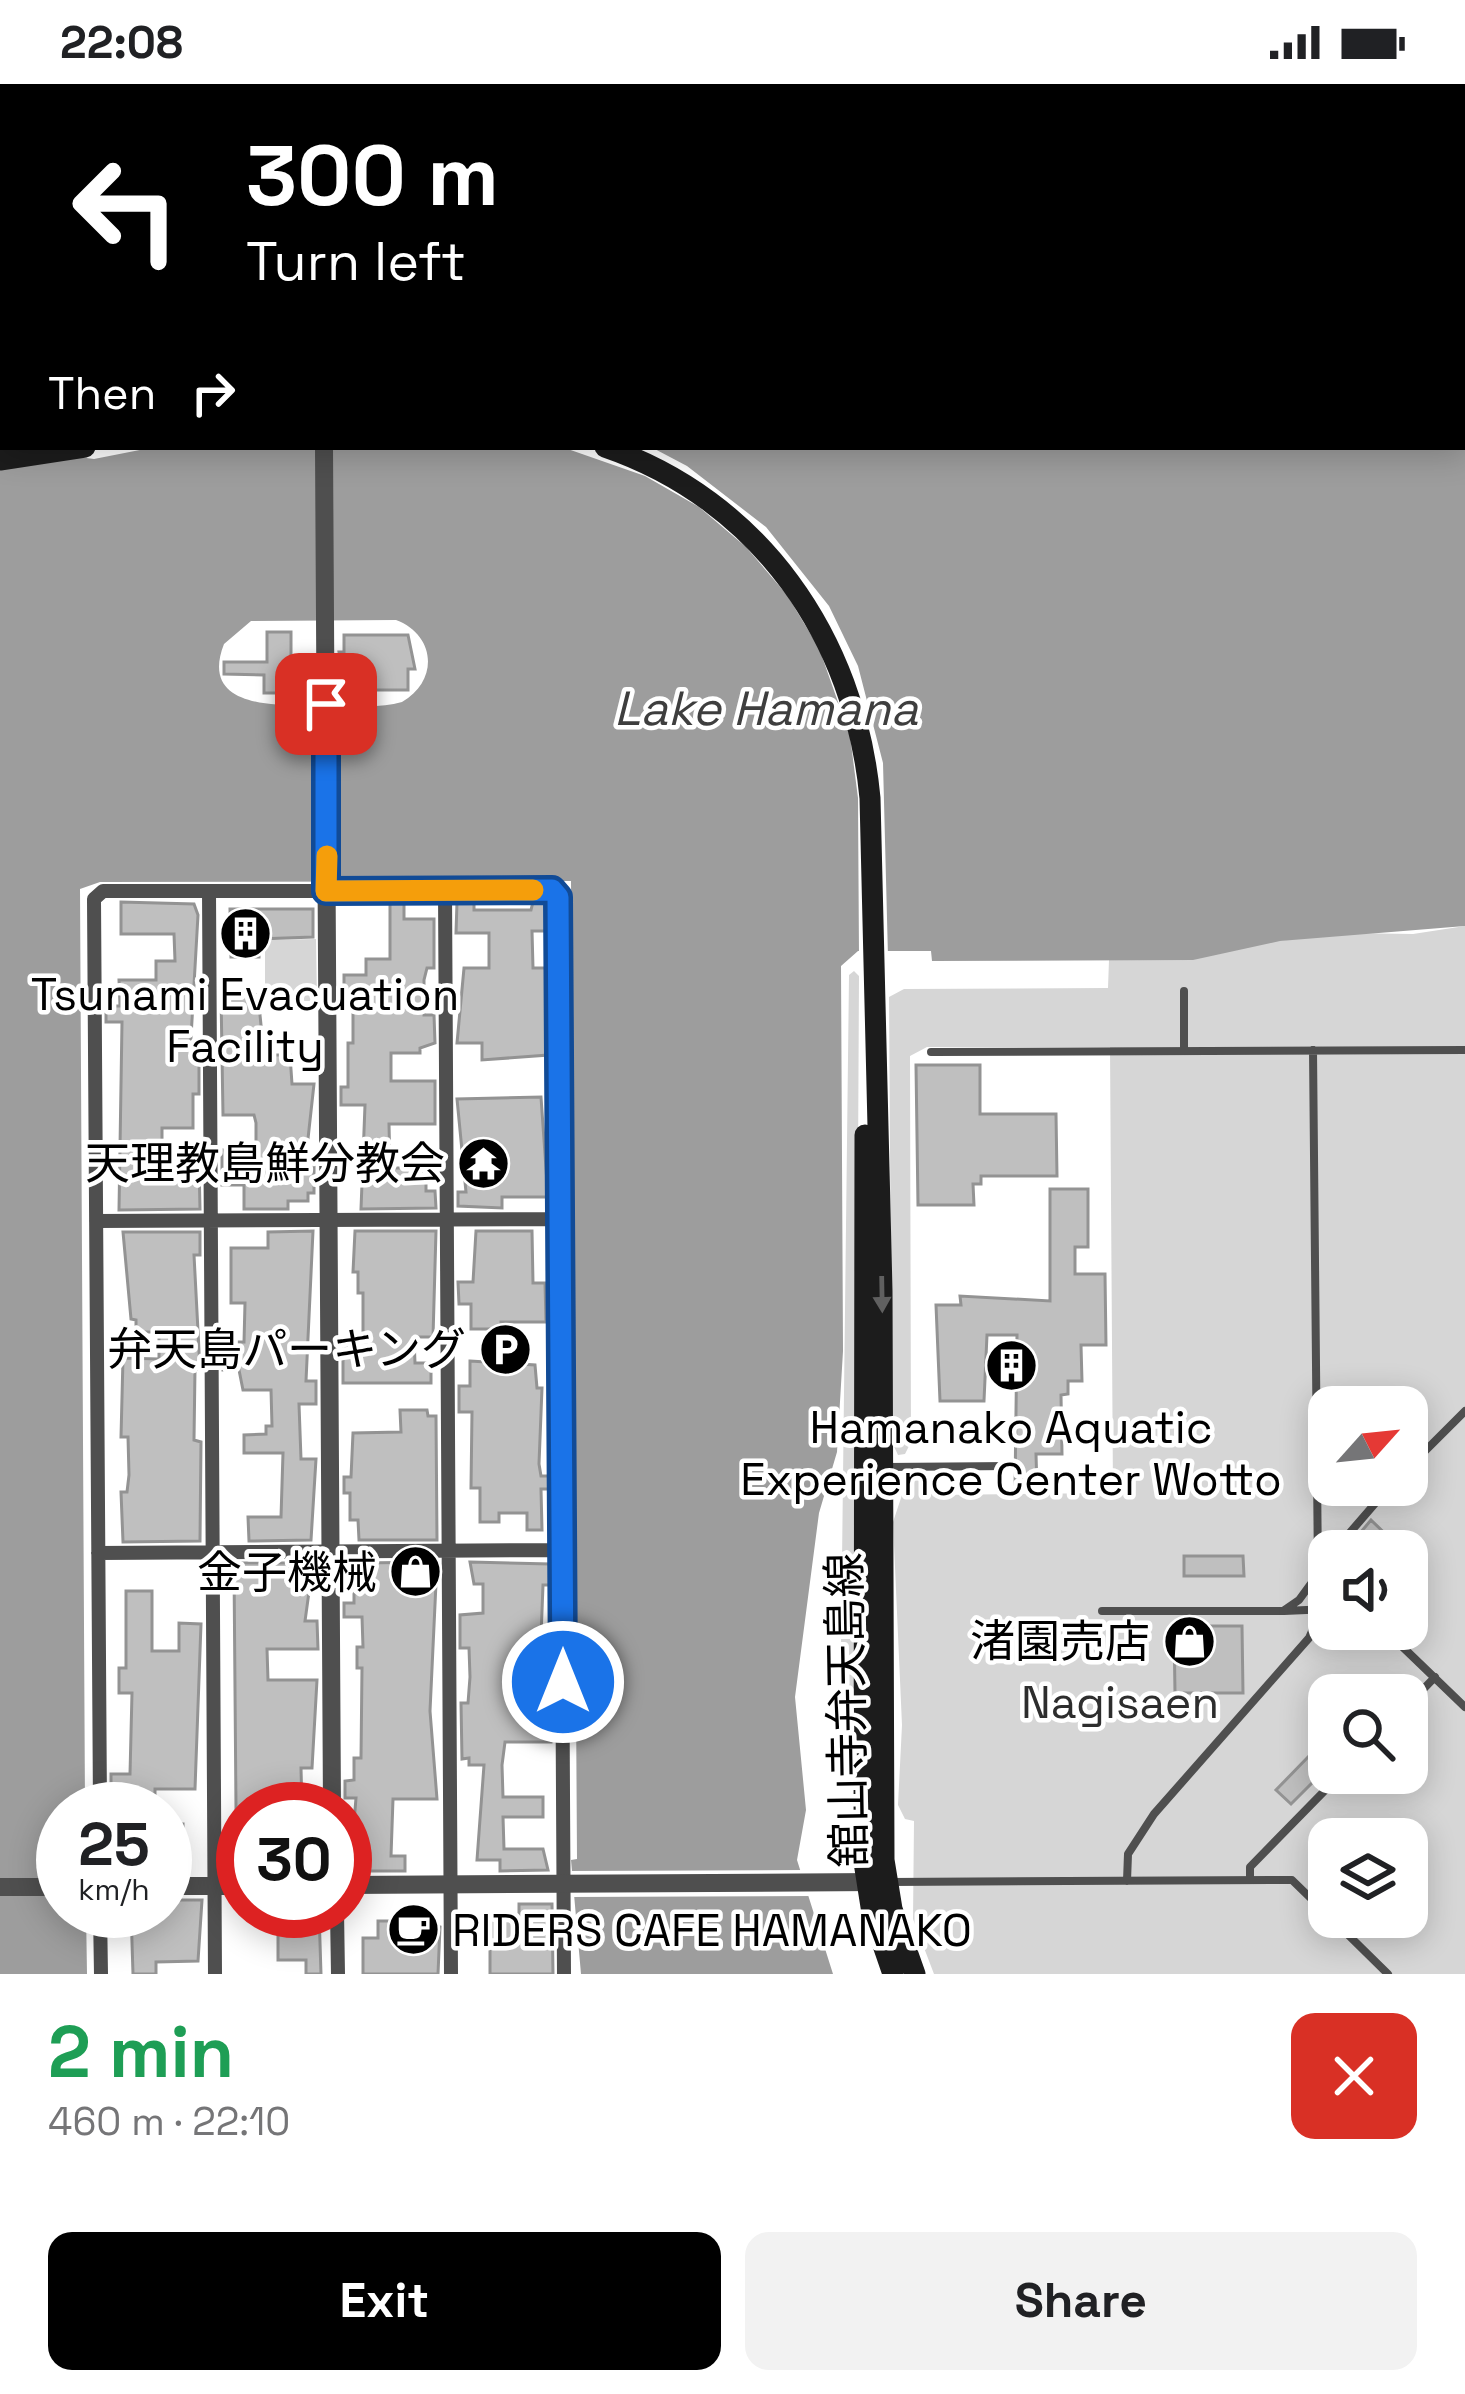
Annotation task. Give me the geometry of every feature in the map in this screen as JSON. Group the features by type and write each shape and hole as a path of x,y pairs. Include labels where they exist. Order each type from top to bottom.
{"main road":[{"path":"0,460 65,450"},
{"name":"舘山寺弁天島線","path":"612,450 678,480 731,518 796,588 830,643 853,703 867,766 883,1467 868,1882 916,1974"},
{"name":"舘山寺弁天島線","path":"871,1009 862,1292 868,1882 892,1974"}],"street":[{"path":"324,450 332,1782"},
{"path":"445,890 451,1974"},
{"path":"100,1782 94,899 103,891 552,890 558,897 564,1974"},
{"path":"209,891 214,1974"},
{"path":"96,1221 560,1219"},
{"path":"98,1552 562,1550"},
{"path":"372,1885 868,1882"},
{"path":"192,1886 214,1886"},
{"path":"0,1887 36,1887"},
{"path":"100,1938 101,1974"},
{"path":"338,1938 338,1974"}],"lane":[{"path":"1184,991 1184,1051"},
{"path":"931,1052 1465,1050"},
{"path":"1313,1051 1318,1530"},
{"path":"1428,1448 1465,1411"},
{"path":"883,1467 1011,1466"},
{"path":"1352,1530 1373,1506"},
{"path":"1283,1611 1308,1588"},
{"path":"1102,1612 1308,1610"},
{"path":"1127,1881 1128,1854 1154,1814 1308,1639"},
{"path":"1406,1650 1465,1707"},
{"path":"1428,1684 1435,1677"},
{"path":"1250,1880 1250,1867 1321,1794"},
{"path":"868,1882 1292,1880 1308,1896"},
{"path":"1351,1938 1388,1974"}],"green space":[{"name":"Nagisaen","path":"1465,926 1465,1974 934,1974 913,1919 914,1821 905,1819 898,1805 902,1725 893,1522 907,1480 939,1481 940,1495 1113,1493 1110,1047 927,1047 910,1056 911,1442 905,1454 898,1455 892,1442 889,997 904,989 1108,988 1109,960 1347,933 1413,934"},
{"path":"316,939 317,1001 265,1001 265,940"},
{"path":"854,971 859,976 855,1736 849,1739 840,1729 849,975"}],"water":[{"name":"Lake Hamana","path":"0,450 94,459 140,450 1465,450 1465,926 1280,941 1193,960 932,961 931,951 858,951 841,966 843,1351 837,1452 819,1513 795,1697 806,1810 797,1860 833,1974 581,1974 571,1860 577,1859 571,881 100,882 80,889 85,1782 36,1782 36,1938 86,1938 87,1974 0,1974","holes":["396,620 419,636 427,671 414,693 402,702 374,706 250,700 223,683 219,666 224,644 251,621"]}],"pier":[{"path":"571,450 657,450 687,466 766,527 829,606 858,666 883,763 888,957 859,957 858,798 850,736 819,648 787,595 746,547 699,507 645,476"},
{"path":"806,1870 814,1896 568,1897 568,1871"}],"building":[{"path":"267,632 291,632 291,693 264,693 264,675 224,674 224,662 267,662"},
{"path":"344,635 408,635 415,669 408,669 408,690 344,690 339,652 344,652"},
{"path":"121,902 194,904 198,915 190,1055 199,1055 199,1094 193,1094 193,1128 162,1128 162,1155 191,1155 191,1163 199,1163 200,1209 119,1210 122,1022 106,1022 106,1006 120,1006 119,980 156,980 156,961 175,961 174,934 121,934"},
{"path":"390,902 404,902 404,919 434,919 434,968 427,968 424,980 424,1015 434,1015 435,1043 420,1048 420,1053 391,1053 391,1081 435,1081 435,1124 389,1124 390,1168 426,1168 426,1191 435,1191 436,1208 361,1209 365,1105 341,1105 341,1087 348,1087 348,1043 353,1043 353,1001 344,1001 344,975 366,975 366,959 390,959"},
{"path":"457,902 474,902 474,910 531,910 533,902 547,902 547,931 532,931 533,968 547,968 548,1055 482,1060 482,1043 457,1043 464,968 489,968 489,933 456,933"},
{"path":"230,909 313,909 313,937 259,939 259,957 231,957"},
{"path":"221,995 258,995 264,1055 290,1055 292,1084 314,1084 305,1166 314,1166 314,1193 308,1193 308,1201 288,1201 288,1209 244,1209 244,1185 222,1185 222,1150 256,1150 256,1123 254,1115 223,1115"},
{"path":"916,1065 980,1065 980,1114 1056,1114 1057,1176 981,1176 981,1184 973,1184 974,1205 918,1205"},
{"path":"541,1097 548,1197 502,1197 502,1208 458,1206 458,1192 466,1192 457,1099"},
{"name":"Hamanako Aquatic Experience Center Wotto","path":"1050,1189 1088,1189 1088,1247 1075,1247 1075,1274 1105,1274 1106,1345 1081,1345 1082,1381 1068,1381 1068,1394 1061,1395 1062,1454 1036,1454 1037,1488 1015,1488 1017,1335 987,1335 984,1401 940,1401 936,1305 961,1305 960,1296 1050,1301"},
{"path":"313,1231 306,1381 316,1381 316,1404 299,1404 301,1459 316,1459 311,1540 249,1541 248,1517 281,1517 283,1453 244,1453 244,1435 266,1434 266,1426 272,1426 271,1390 243,1390 239,1370 223,1370 223,1353 234,1353 234,1342 244,1342 245,1303 231,1303 231,1248 268,1248 268,1232"},
{"path":"355,1231 436,1231 433,1337 414,1337 415,1363 431,1363 431,1383 343,1383 343,1342 363,1341 363,1293 358,1293 358,1272 353,1272"},
{"path":"476,1231 532,1231 533,1283 545,1283 546,1322 501,1322 501,1329 471,1329 471,1304 459,1304 458,1282 473,1282"},
{"path":"123,1232 200,1232 200,1255 194,1255 200,1369 195,1369 194,1440 201,1442 200,1541 123,1542 121,1492 127,1492 129,1475 128,1437 121,1437 123,1358 159,1359 159,1332 136,1332 136,1320 131,1319"},
{"path":"470,1361 535,1365 537,1388 542,1388 539,1464 541,1476 550,1476 550,1489 541,1489 542,1530 527,1530 527,1513 499,1513 499,1522 480,1522 480,1488 471,1488 472,1412 459,1412 459,1386 470,1386"},
{"path":"400,1410 427,1410 428,1416 436,1416 437,1540 359,1540 358,1520 350,1520 350,1493 344,1493 344,1477 351,1477 353,1433 401,1432"},
{"path":"1371,1520 1381,1530 1363,1530"},
{"path":"1184,1556 1243,1556 1244,1576 1184,1576"},
{"path":"437,1562 430,1711 437,1799 393,1799 391,1856 405,1856 405,1871 372,1871 372,1782 345,1782 354,1780 354,1758 361,1758 362,1668 357,1668 357,1647 363,1647 362,1617 344,1617 344,1603 354,1603 354,1576 360,1576 360,1563"},
{"path":"470,1562 550,1564 551,1585 543,1585 541,1637 542,1666 550,1666 551,1742 505,1742 502,1765 503,1797 543,1797 543,1817 503,1817 504,1849 543,1849 548,1870 500,1871 500,1860 477,1860 484,1765 469,1765 469,1758 462,1759 461,1703 468,1703 470,1677 469,1648 460,1648 460,1615 483,1613 483,1584 474,1584"},
{"path":"242,1563 313,1563 305,1621 317,1621 318,1649 267,1649 268,1680 317,1680 312,1768 301,1768 301,1782 236,1782 234,1568"},
{"path":"126,1591 152,1591 152,1651 179,1651 179,1623 201,1624 195,1789 192,1782 111,1782 111,1774 130,1774 132,1693 119,1693 119,1668 126,1668"},
{"path":"1174,1626 1242,1626 1243,1693 1175,1693"},
{"path":"1308,1757 1308,1787 1291,1804 1276,1790"},
{"path":"192,1900 202,1900 198,1961 156,1962 156,1974 133,1974 132,1938 192,1938"},
{"path":"519,1904 552,1904 553,1974 490,1974 490,1916 519,1916"},
{"path":"403,1916 422,1916 422,1923 440,1927 438,1974 363,1974 363,1938 378,1938 378,1921 403,1921"},
{"path":"278,1938 320,1938 321,1974 306,1974 306,1960 278,1960"}],"slow traffic":[{"path":"327,856 326,891 533,890"}],"place":[{"name":"Tsunami Evacuation Facility","path":"245,933"},
{"name":"天理教島鮮分教会","path":"484,1163"},
{"name":"弁天島パーキング","path":"505,1349"},
{"name":"Hamanako Aquatic Experience Center Wotto","path":"1011,1366"},
{"name":"金子機械","path":"416,1572"},
{"name":"渚園売店","path":"1189,1641"},
{"name":"RIDERS CAFE HAMANAKO","path":"413,1930"}],"route":[{"path":"326,704 326,891 552,890 558,897 563,1682"}]}
